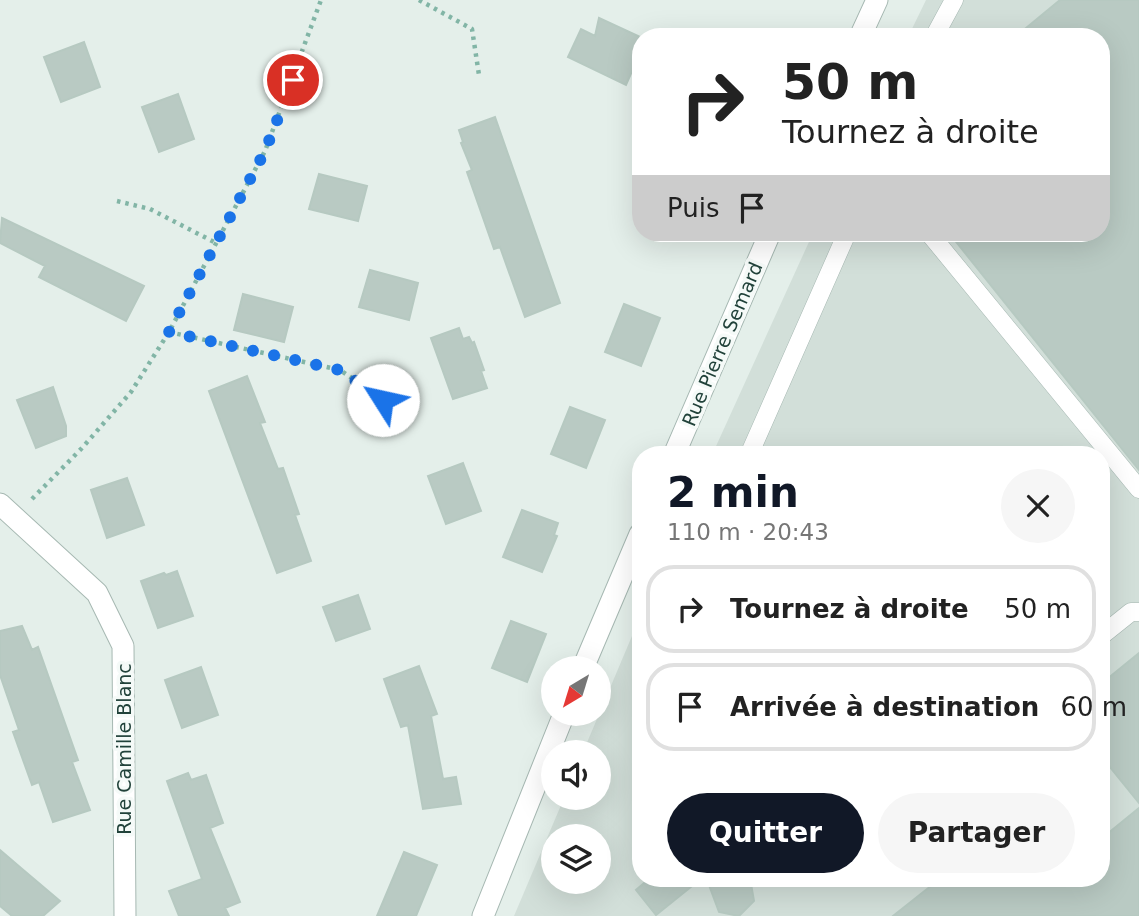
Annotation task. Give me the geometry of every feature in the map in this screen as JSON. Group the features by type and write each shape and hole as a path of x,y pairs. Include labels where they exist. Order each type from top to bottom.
{"street":[{"path":"864,28 877,0"},
{"name":"Rue Pierre Semard","path":"678,446 766,242"},
{"name":"Rue Camille Blanc","path":"7,511 97,593 123,646 125,916"},
{"path":"588,656 632,553"},
{"path":"483,916 559,726"}],"lane":[{"path":"939,28 954,0"},
{"path":"753,446 843,242"},
{"path":"936,242 1104,446"},
{"path":"1110,454 1139,489"},
{"path":"1110,629 1131,612 1139,612"}],"path":[{"path":"7,511 82,448 131,392 169,332 265,151 321,0"},
{"path":"419,0 472,29 479,75"},
{"path":"117,201 150,209 216,243"},
{"path":"169,332 340,370 383,400"}],"shaded area":[{"path":"926,0 1139,0 1139,916 514,916 541,852 541,894 611,894 611,824 553,824 559,810 611,810 611,740 588,740 594,726 611,726 611,686 632,636 632,887 1110,887 1110,446 716,446 809,242 1110,242 1110,28 912,28"}],"building":[{"path":"1060,0 1139,0 1139,470 956,242 1110,242 1110,28 1026,28"},
{"path":"599,18 632,33 632,71 626,85 568,57 581,29 595,36"},
{"path":"84,42 100,87 61,102 44,57"},
{"path":"178,94 194,139 159,152 142,107"},
{"path":"495,117 560,303 525,317 500,247 494,249 467,172 472,170 461,143 463,142 459,130"},
{"path":"319,174 367,186 358,221 309,209"},
{"path":"2,218 144,286 126,321 39,277 45,266 0,243"},
{"path":"370,270 418,283 409,320 359,307"},
{"path":"243,294 293,307 284,342 234,330"},
{"path":"624,304 660,318 641,366 605,352"},
{"path":"459,328 463,339 469,337 472,343 474,342 487,388 453,399 431,338"},
{"path":"247,376 265,422 260,423 278,469 283,468 299,514 295,515 311,561 277,573 209,391"},
{"path":"53,387 66,426 66,436 36,448 17,400"},
{"path":"570,407 605,420 586,468 551,454"},
{"path":"463,463 481,511 446,524 428,476"},
{"path":"127,478 144,525 107,538 91,490"},
{"path":"522,510 558,523 554,535 557,536 542,572 503,557"},
{"path":"177,571 193,616 158,628 141,581"},
{"path":"358,595 370,629 336,641 323,607"},
{"path":"511,621 546,634 527,682 492,668"},
{"path":"22,626 32,650 38,647 78,760 72,762 90,810 53,822 39,782 32,785 13,732 19,730 0,675 0,631"},
{"path":"1139,653 1139,803 1110,767 1110,677"},
{"path":"419,666 437,714 431,716 443,779 456,777 461,804 423,809 408,725 401,727 384,679"},
{"path":"201,667 218,715 182,728 165,680"},
{"path":"188,773 191,780 206,775 223,823 210,828 240,902 225,908 229,916 179,916 169,891 202,879 167,781"},
{"path":"1139,808 1139,916 893,916 930,887 1110,887 1110,832"},
{"path":"0,850 60,901 43,916 12,916 0,906"},
{"path":"404,852 437,865 416,916 377,916"},
{"path":"640,887 691,887 656,915 636,890"},
{"path":"710,887 752,887 754,901 739,916 719,912"}],"route":[{"path":"293,80 265,151 169,332 340,370 383,400"}]}
